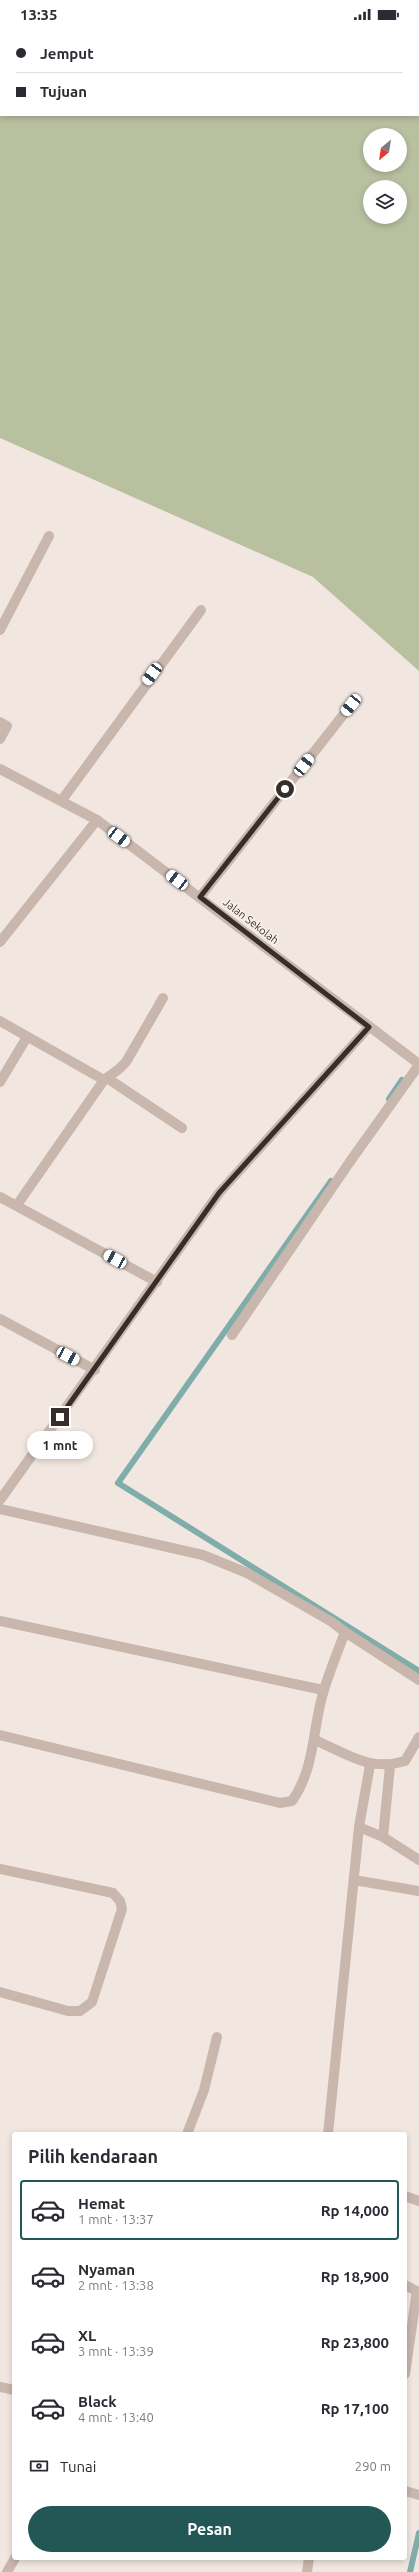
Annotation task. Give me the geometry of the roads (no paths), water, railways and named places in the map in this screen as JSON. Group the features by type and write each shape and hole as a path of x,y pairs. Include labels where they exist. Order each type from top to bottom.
{"street":[{"path":"0,630 49,536"},
{"path":"62,800 201,610"},
{"path":"200,897 351,705"},
{"path":"0,722 7,726 0,739"},
{"name":"Jalan Sekolah","path":"0,769 62,800 96,820 418,1063"},
{"path":"0,942 96,820"},
{"path":"17,1205 106,1079 126,1062 163,998"},
{"path":"0,1021 106,1079 182,1128"},
{"path":"0,1500 95,1370 219,1193 369,1027"},
{"path":"0,1082 27,1037"},
{"path":"232,1335 418,1063"},
{"path":"0,1196 157,1282"},
{"path":"0,1319 95,1370"},
{"path":"0,1510 203,1555 247,1572 332,1622 419,1680"},
{"path":"0,1622 323,1690"},
{"path":"0,1735 280,1803 292,1801 299,1790 315,1740 323,1690 345,1632"},
{"path":"315,1740 370,1765 390,1766 405,1761 419,1737"},
{"path":"328,2132 359,1827 370,1765"},
{"path":"382,1837 390,1766"},
{"path":"359,1827 382,1837 419,1860"},
{"path":"0,1869 113,1893 120,1901 122,1909 92,2002 80,2011 68,2010 0,1992"},
{"path":"354,1880 419,1890"},
{"path":"188,2132 204,2090 218,2037"},
{"path":"407,2197 419,2201"},
{"path":"407,2286 417,2291 407,2360"},
{"path":"0,2388 12,2390"},
{"path":"407,2492 419,2495"},
{"path":"7,2572 14,2560"},
{"path":"307,2572 309,2560"}],"waterway":[{"path":"389,1099 402,1080"},
{"path":"331,1181 118,1483 419,1671"},
{"path":"410,2572 419,2533"}]}
